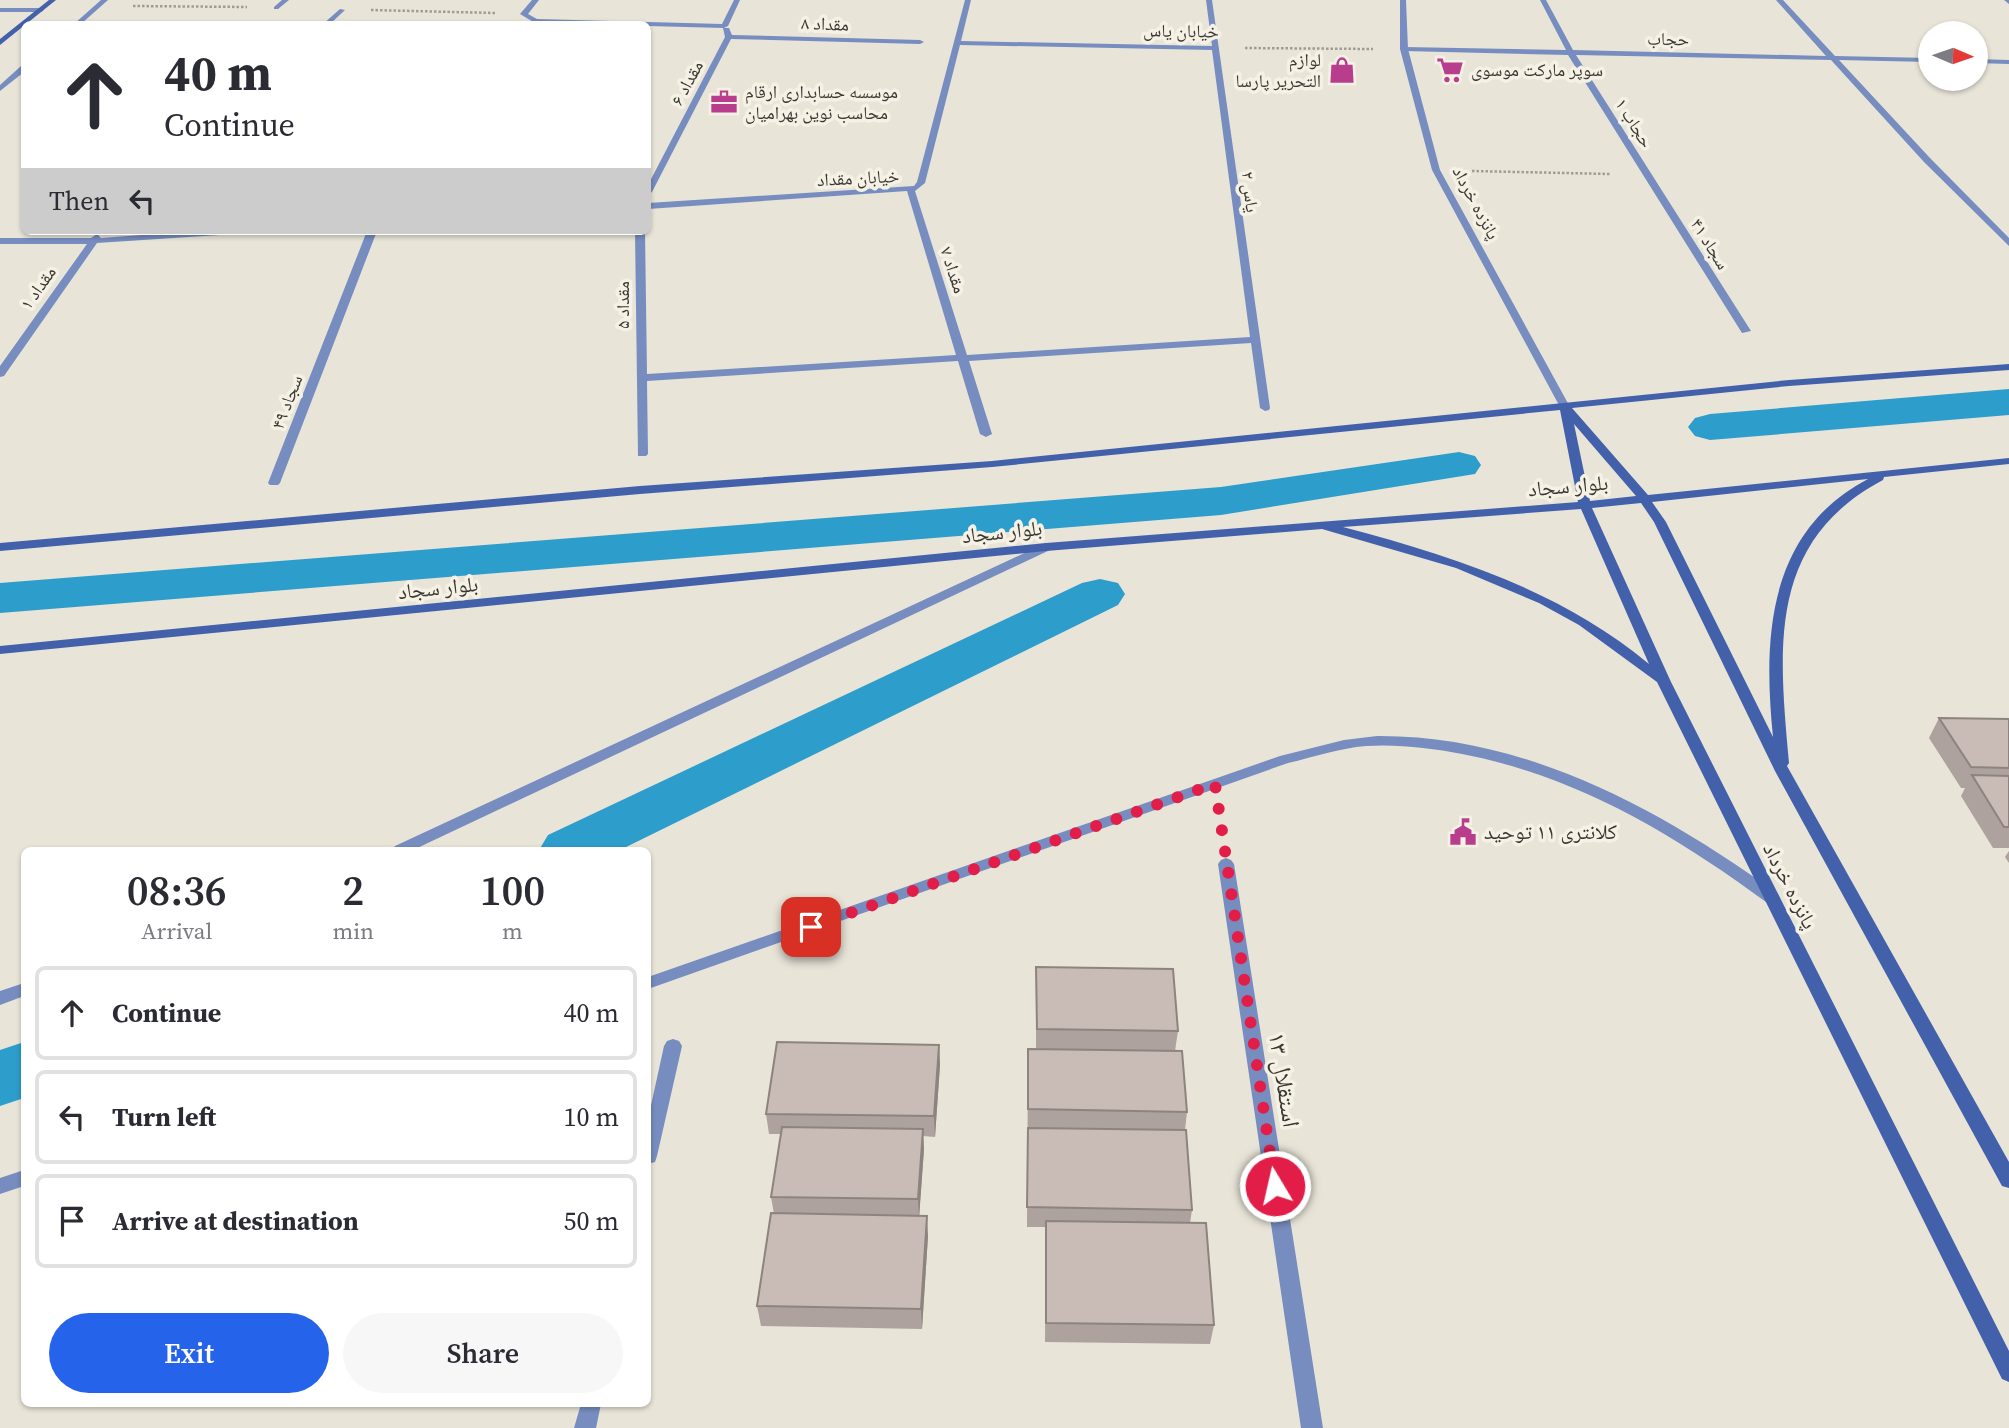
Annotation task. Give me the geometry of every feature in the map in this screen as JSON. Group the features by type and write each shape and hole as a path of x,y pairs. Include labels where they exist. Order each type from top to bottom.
{"main road":[{"path":"27,21 53,0"},
{"path":"0,43 21,26"},
{"path":"0,547 640,490 992,464 1789,383 2009,368"},
{"name":"پانزده خرداد","path":"1565,407 1644,498 1660,522 1782,771 2009,1180"},
{"name":"پانزده خرداد","path":"1565,407 1585,505 1664,682 2009,1372"},
{"name":"بلوار سجاد","path":"0,650 1046,547 1585,505 2009,461"},
{"path":"1782,771 1775,636 1795,563 1812,529 1836,503 1858,487 1894,472"},
{"path":"1316,524 1445,559 1542,598 1631,652 1664,682"}],"street":[{"path":"276,8 286,0"},
{"path":"532,21 524,14 536,0"},
{"path":"724,26 737,0"},
{"name":"خیابان مقداد","path":"651,206 911,191 921,183 968,0"},
{"name":"یاس ۲","path":"1209,0 1253,340 1265,408"},
{"name":"پانزده خرداد","path":"1403,0 1404,49 1436,170 1565,407"},
{"name":"حجاب ۱","path":"1543,0 1571,53 1648,174"},
{"path":"1779,0 1927,160 2009,243"},
{"path":"81,21 103,3"},
{"path":"0,10 41,10"},
{"path":"329,21 342,10"},
{"path":"651,25 724,26"},
{"path":"724,26 729,37"},
{"name":"مقداد ۸","path":"729,37 919,42"},
{"name":"مقداد ۶","path":"651,186 729,37"},
{"name":"خیابان یاس","path":"958,43 1216,48"},
{"name":"حجاب","path":"1404,49 1918,60"},
{"path":"1988,61 2009,62"},
{"path":"0,89 21,71"},
{"name":"سجاد ۴۱","path":"1648,174 1746,331"},
{"name":"مقداد ۷","path":"911,191 965,358 986,434"},
{"name":"مقداد ۱","path":"0,374 99,235"},
{"path":"0,242 93,241 178,235"},
{"name":"سجاد ۴۹","path":"274,483 370,235"},
{"name":"مقداد ۵","path":"640,235 642,454"},
{"path":"641,378 1253,340"},
{"path":"406,847 1046,547"},
{"path":"651,982 1285,759 1354,743 1414,741 1530,763 1601,790 1657,819 1709,850 1773,898"},
{"name":"استقلال ۱۳","path":"1226,864 1312,1428"},
{"path":"0,998 21,991"},
{"path":"651,1144 673,1046"},
{"path":"0,1186 21,1179"},
{"path":"585,1428 590,1407"}],"path":[{"path":"103,3 276,8"},
{"path":"342,10 524,14"},
{"name":"خیابان یاس","path":"1216,48 1404,49"},
{"path":"1436,170 1648,174"}],"building":[{"path":"1939,718 2009,719 2009,768 1971,767"},
{"path":"1972,775 2009,776 2009,827 2004,827"},
{"path":"1036,967 1173,969 1178,1031 1037,1029"},
{"path":"777,1042 939,1045 934,1116 766,1114"},
{"path":"1028,1049 1182,1051 1187,1112 1028,1109"},
{"path":"782,1127 923,1129 918,1199 771,1197"},
{"path":"1028,1128 1186,1130 1192,1210 1027,1207"},
{"path":"771,1213 927,1216 921,1309 757,1306"},
{"path":"1046,1221 1206,1223 1214,1325 1046,1323"}],"waterway":[{"path":"1710,427 2009,402"},
{"path":"0,598 1221,501 1459,465"},
{"path":"575,847 1100,594"},
{"path":"0,1078 21,1071"}],"place":[{"name":"لوازم التحریر پارسا","path":"1342,70"},
{"name":"سوپر مارکت موسوی","path":"1450,70"},
{"name":"موسسه حسابداری ارقام محاسب نوین بهرامیان","path":"724,102"},
{"name":"کلانتری ۱۱ توحید","path":"1463,832"}],"route":[{"path":"811,927 1215,784 1275,1186"}]}
